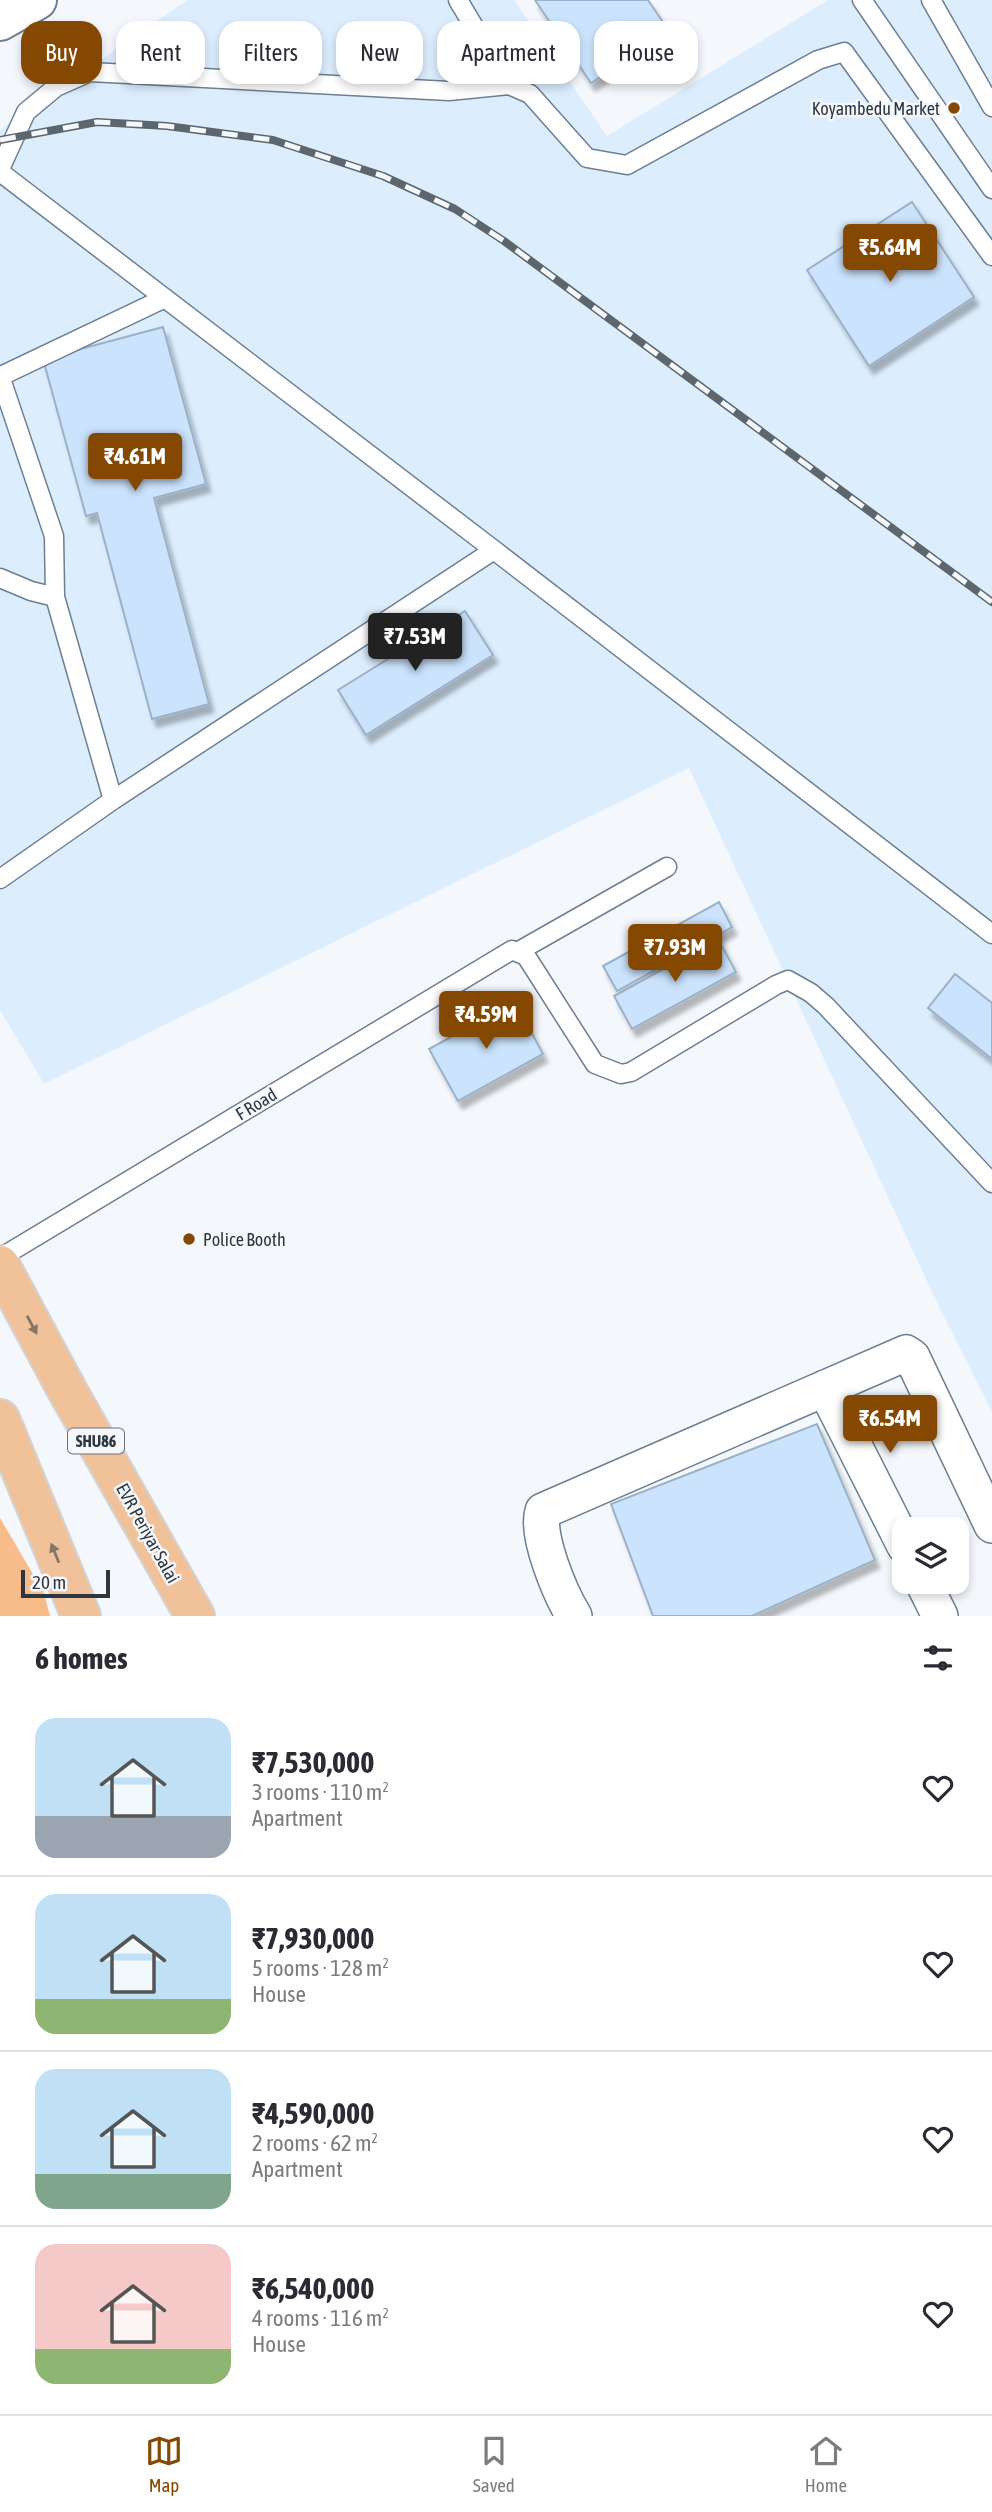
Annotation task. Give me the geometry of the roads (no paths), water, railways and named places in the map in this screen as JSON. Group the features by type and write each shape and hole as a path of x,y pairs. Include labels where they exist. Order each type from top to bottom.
{"main road":[{"name":"EVR Periyar Salai","path":"0,1265 67,1390 195,1616"},
{"path":"0,1419 82,1616"}],"street":[{"path":"0,21 37,0"},
{"path":"574,1616 551,1568 541,1525 543,1511 903,1354 909,1353 992,1525"},
{"path":"825,1388 892,1520"},
{"path":"929,1594 940,1616"}],"lane":[{"path":"458,0 509,85"},
{"path":"862,0 992,189"},
{"path":"931,0 985,78 992,107"},
{"path":"992,256 844,52 818,60 627,165 587,158 530,93 509,85 449,91 90,72 56,87 26,112 0,170 992,934"},
{"path":"113,800 55,597 54,536 0,376 164,298"},
{"path":"0,878 113,800 494,550"},
{"path":"0,578 31,591 55,597"},
{"name":"F Road","path":"0,1258 515,951 667,867"},
{"path":"515,951 526,956 595,1064 621,1074 631,1072 788,980 811,993 826,1006 992,1183"}],"railway":[{"path":"0,140 97,122 167,126 273,140 383,176 455,209 504,241 992,602"}],"place":[{"name":"Koyambedu Market","path":"954,108"},
{"name":"Police Booth","path":"189,1239"}]}
